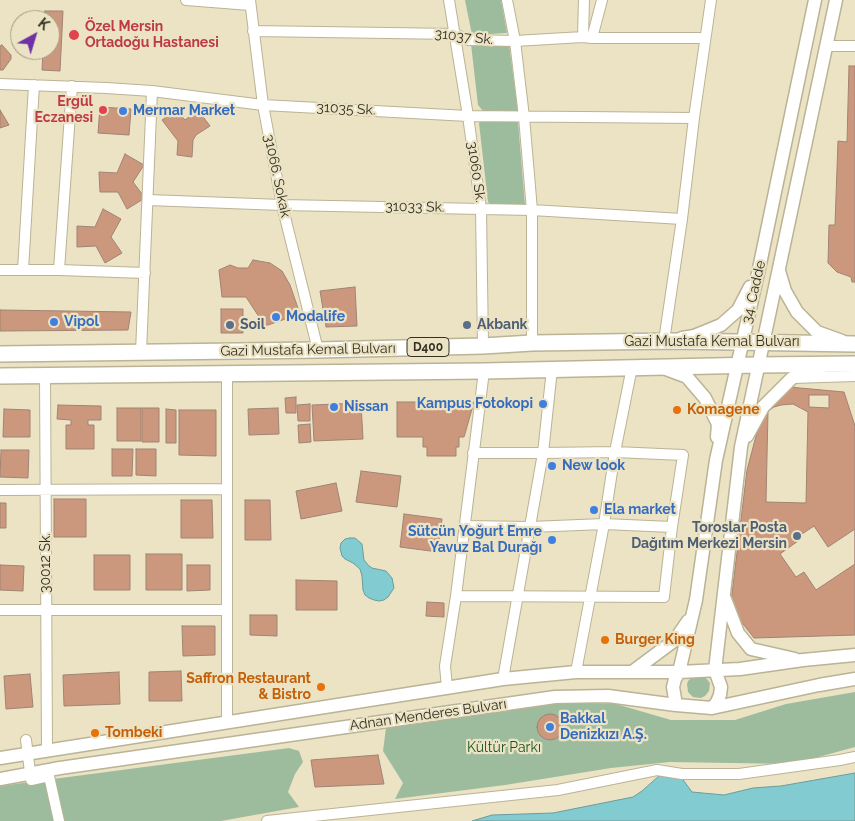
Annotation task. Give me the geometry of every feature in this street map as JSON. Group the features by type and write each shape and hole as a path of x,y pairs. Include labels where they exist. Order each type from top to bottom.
{"highway":[{"name":"Gazi Mustafa Kemal Bulvarı","path":"0,354 318,350 532,343 669,341 852,344"},
{"name":"Gazi Mustafa Kemal Bulvarı","path":"0,376 484,371 758,364 855,364"}],"main road":[{"name":"34. Cadde","path":"679,672 696,600 716,460 760,264 815,0"},
{"name":"34. Cadde","path":"715,670 741,446 836,0"},
{"path":"669,341 694,336 721,325 738,310 760,264"},
{"path":"778,270 785,292 797,312 817,332 852,344"},
{"path":"741,446 763,407 792,378 830,364"},
{"path":"658,367 687,377 705,398 718,424 716,460"},
{"path":"724,597 738,634 751,649 803,660"},
{"path":"632,672 675,640 688,623 696,600"},
{"name":"Adnan Menderes Bulvarı","path":"0,758 503,679 576,672 679,672 740,669 855,655"},
{"path":"712,708 717,702 721,687 715,670"},
{"path":"676,705 673,687 679,672"},
{"name":"Adnan Menderes Bulvarı","path":"0,778 555,697 608,696 712,708 855,679"}],"street":[{"path":"186,0 250,3"},
{"name":"31060 Sk.","path":"449,0 468,116 480,209 483,346"},
{"path":"507,0 515,41 532,210 532,343"},
{"path":"584,0 588,37"},
{"path":"588,37 602,0"},
{"path":"669,341 694,118 711,0"},
{"name":"31066. Sokak","path":"250,3 263,105 282,204 318,350"},
{"name":"31037 Sk.","path":"253,31 455,34 468,40 515,41 588,37 705,38"},
{"path":"826,46 855,46"},
{"name":"31035 Sk.","path":"0,84 152,91 263,105 468,116 694,118"},
{"path":"23,270 34,85"},
{"path":"59,270 72,86"},
{"path":"141,352 152,91"},
{"name":"31033 Sk.","path":"148,200 532,210 682,219"},
{"path":"0,270 145,273"},
{"path":"576,672 632,367"},
{"path":"503,679 543,453 552,370"},
{"path":"447,688 445,666 456,596 484,371"},
{"path":"227,374 227,722"},
{"name":"30012 Sk.","path":"45,375 47,750"},
{"path":"792,378 855,376"},
{"path":"456,596 664,597 682,455 615,452 473,453"},
{"path":"0,490 227,489"},
{"path":"464,526 530,527 604,524 672,527"},
{"path":"0,610 227,610"},
{"path":"26,740 31,780 50,776 59,821"},
{"path":"267,821 558,790 657,770 682,774 739,774 855,757"}],"green space":[{"path":"465,0 501,0 507,33 472,35"},
{"path":"471,44 509,44 518,112 483,111 478,105"},
{"path":"481,121 518,122 525,205 493,206 488,202 479,123"},
{"path":"705,677 710,683 709,691 701,698 693,697 688,692 688,681 691,678"},
{"name":"Kültür Parkı","path":"855,692 855,747 793,764 670,762 611,768 505,785 395,799 403,783 383,751 386,728 560,702 616,704 671,720 735,720 786,704"},
{"path":"289,748 299,751 303,762 295,774 288,792 299,807 221,821 0,821 0,786"}],"water":[{"path":"355,538 362,544 364,560 369,566 386,571 392,578 394,588 384,600 374,600 365,595 360,569 342,556 341,543 345,539"},
{"path":"855,773 855,821 472,821 492,815 553,813 633,797 660,775 681,777 692,792 724,795 753,788 781,786"}],"building":[{"path":"60,11 63,11 60,71 42,70 42,60 60,60"},
{"path":"2,45 10,54 10,60 3,70 0,70 0,46"},
{"path":"849,66 855,66 855,282 852,282 851,277 837,272 828,263 829,225 835,225 838,141 847,142"},
{"path":"100,107 131,109 129,135 98,133"},
{"path":"0,110 9,125 0,128"},
{"path":"176,110 185,120 198,110 210,126 196,135 193,140 192,157 177,155 178,141 162,120"},
{"path":"125,154 144,165 133,182 145,198 127,209 118,192 100,192 99,172 117,173"},
{"path":"103,209 121,219 111,237 122,253 105,263 96,246 77,247 77,226 95,227"},
{"path":"253,260 270,263 282,271 290,285 300,314 265,326 246,297 222,297 219,270 230,265 238,268 248,268"},
{"path":"355,287 357,326 326,327 320,291"},
{"path":"221,309 243,309 243,333 221,333"},
{"path":"0,310 131,312 128,330 0,331"},
{"name":"Toroslar Posta Dağıtım Merkezi Mersin","path":"789,387 844,392 855,426 855,635 754,638 733,611 731,602 747,470 760,421 767,407"},
{"path":"809,395 829,395 829,408 809,407"},
{"path":"296,397 296,413 286,413 285,398"},
{"path":"397,402 474,402 464,437 459,437 459,447 456,447 456,456 427,456 427,447 423,447 423,437 397,437"},
{"path":"361,403 363,439 314,441 312,405"},
{"path":"310,404 310,421 298,421 297,405"},
{"name":"Toroslar Posta Dağıtım Merkezi Mersin","path":"793,404 808,412 806,503 766,502 768,411 781,405"},
{"path":"58,405 101,406 101,420 88,420 88,425 94,425 94,449 66,449 66,425 71,425 71,420 57,419"},
{"path":"117,408 141,408 141,441 117,441"},
{"path":"142,408 159,408 159,442 142,442"},
{"path":"278,408 279,434 249,435 248,409"},
{"path":"4,409 30,410 30,437 3,437"},
{"path":"166,409 176,410 176,443 166,443"},
{"path":"179,410 216,410 216,456 179,455"},
{"path":"310,424 311,442 299,443 298,425"},
{"path":"112,449 133,449 132,476 112,476"},
{"path":"136,449 156,449 156,476 136,475"},
{"path":"1,450 29,450 28,478 0,477"},
{"path":"361,471 401,476 397,507 356,502"},
{"path":"336,483 342,511 301,519 296,491"},
{"path":"54,499 86,499 86,537 54,537"},
{"path":"181,500 212,500 213,538 181,538"},
{"path":"245,500 270,500 271,540 245,540"},
{"path":"0,503 6,503 6,528 0,528"},
{"path":"404,514 442,519 438,552 400,547"},
{"path":"814,526 828,547 855,529 855,564 816,590 804,572 796,577 780,554 798,541 796,538"},
{"path":"146,554 182,554 182,590 146,590"},
{"path":"94,555 130,555 130,590 94,590"},
{"path":"0,565 24,566 23,591 0,590"},
{"path":"187,565 210,565 210,590 187,591"},
{"path":"296,580 337,581 337,610 296,610"},
{"path":"427,602 444,603 444,617 426,616"},
{"path":"250,615 277,615 277,636 250,635"},
{"path":"182,626 215,626 215,655 183,656"},
{"path":"181,671 182,701 149,701 149,672"},
{"path":"119,672 120,704 64,706 63,675"},
{"path":"30,674 33,707 6,709 4,676"},
{"name":"Bakkal Denizkızı A.Ş.","path":"550,714 559,718 563,727 559,736 550,740 541,736 537,727 541,718"},
{"path":"378,755 384,784 315,787 311,760"}],"place":[{"name":"Özel Mersin Ortadoğu Hastanesi","path":"74,35"},
{"name":"Ergül Eczanesi","path":"103,110"},
{"name":"Mermar Market","path":"123,111"},
{"name":"Modalife","path":"276,317"},
{"name":"Vipol","path":"54,322"},
{"name":"Soil","path":"230,325"},
{"name":"Akbank","path":"467,325"},
{"name":"Kampus Fotokopi","path":"543,404"},
{"name":"Nissan","path":"334,407"},
{"name":"Komagene","path":"677,410"},
{"name":"New look","path":"552,466"},
{"name":"Ela market","path":"594,510"},
{"name":"Toroslar Posta Dağıtım Merkezi Mersin","path":"797,536"},
{"name":"Sütcün Yoğurt Emre Yavuz Bal Durağı","path":"552,540"},
{"name":"Burger King","path":"605,640"},
{"name":"Saffron Restaurant & Bistro","path":"321,687"},
{"name":"Bakkal Denizkızı A.Ş.","path":"550,727"},
{"name":"Tombeki","path":"95,733"}]}
